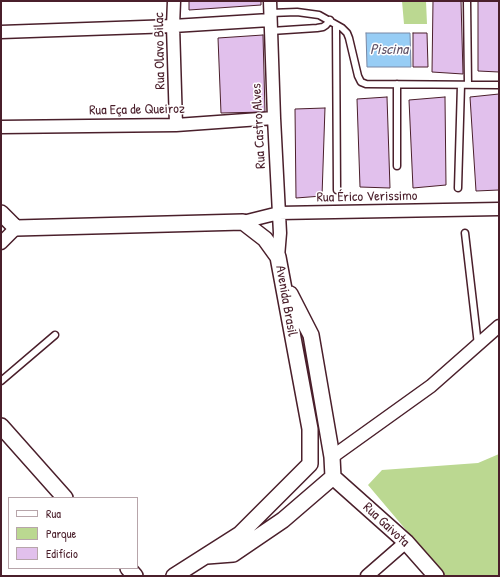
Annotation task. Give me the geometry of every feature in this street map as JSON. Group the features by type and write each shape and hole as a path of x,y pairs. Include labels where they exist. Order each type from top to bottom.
{"street":[{"name":"Rua Olavo Bilac","path":"174,1 173,26 176,125"},
{"path":"1,32 173,26 270,16"},
{"name":"Rua Castro Alves","path":"270,16 279,213"},
{"name":"Rua Eça de Queiroz","path":"1,127 176,125 274,118"},
{"name":"Rua Érico Verissimo","path":"279,213 499,210"},
{"path":"1,213 16,228"},
{"path":"1,243 16,228 243,222 279,213 280,234 278,257"},
{"name":"Avenida Brasil","path":"174,576 240,534 310,464 310,429 278,257 265,239 243,222"},
{"path":"204,556 234,554 283,520 332,477 332,457 311,334 282,278"},
{"path":"332,457 431,386 499,326"},
{"path":"1,426 64,497"},
{"name":"Rua Gaivota","path":"332,477 406,542 436,576"},
{"path":"367,576 406,542"}],"lane":[{"path":"467,1 468,85"},
{"path":"270,16 297,12 319,14 342,28 347,33 349,38 358,76 361,82 366,84 499,86"},
{"path":"270,16 317,28 323,27 330,20"},
{"path":"336,25 337,190"},
{"path":"397,84 397,166"},
{"path":"458,188 461,85"},
{"path":"465,233 478,345"},
{"path":"1,381 55,335"}],"green space":[{"path":"402,1 426,1 427,24 404,24"},
{"path":"499,454 499,576 445,576 368,485 382,470 478,463"}],"water":[{"name":"Piscina","path":"366,33 410,33 411,67 367,67"}],"building":[{"path":"189,1 261,1 261,5 189,10"},
{"path":"433,1 461,1 463,74 432,72"},
{"path":"478,1 499,1 499,72 478,71"},
{"path":"413,33 427,33 428,67 413,67"},
{"path":"263,35 265,112 221,113 218,38"},
{"path":"499,94 499,190 476,191 470,97"},
{"path":"387,97 390,188 360,187 357,99"},
{"path":"445,97 446,185 413,188 409,100"},
{"path":"325,108 322,196 296,198 295,109"}]}
